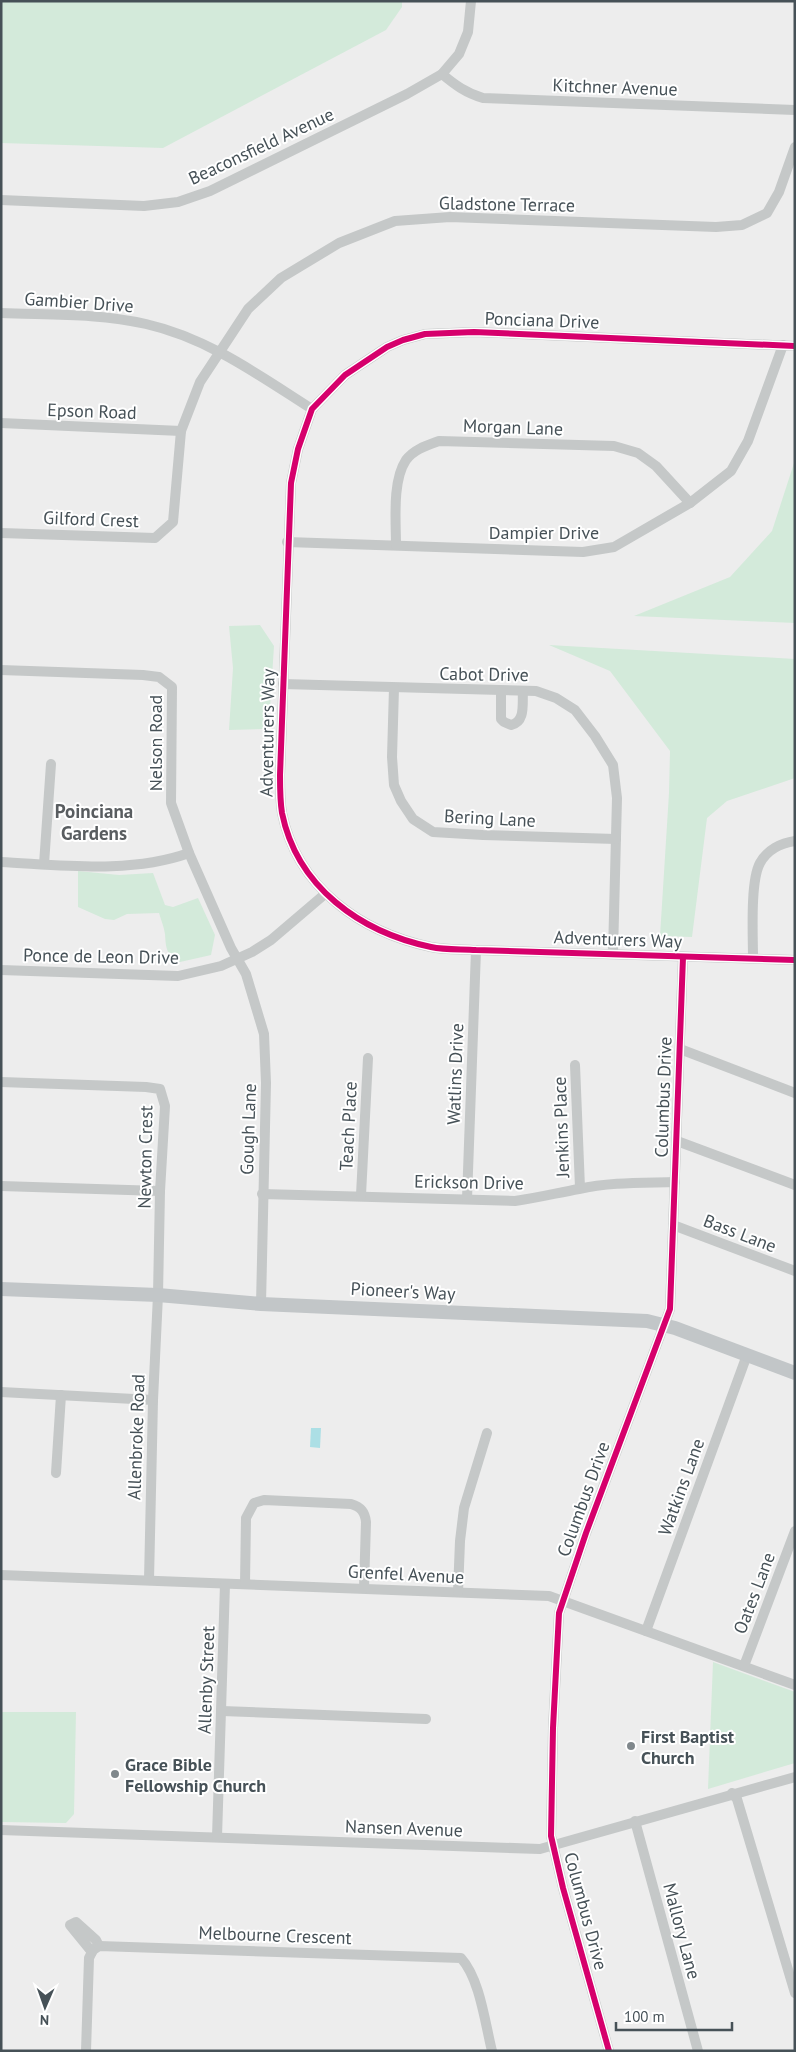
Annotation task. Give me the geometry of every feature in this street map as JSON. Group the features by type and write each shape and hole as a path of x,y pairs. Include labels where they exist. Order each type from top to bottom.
{"main road":[{"name":"Pioneer's Way","path":"1,1289 158,1295 261,1304 647,1321 795,1372"}],"street":[{"name":"Beaconsfield Avenue","path":"1,200 144,206 178,202 210,191 407,94 442,74 459,54 468,32 471,1"},
{"name":"Kitchner Avenue","path":"442,74 470,94 483,98 795,110"},
{"name":"Gladstone Terrace","path":"220,352 248,308 281,278 339,243 395,221 450,217 707,226 742,225 767,213 779,192 795,147"},
{"name":"Gambier Drive","path":"1,313 110,318 147,324 220,352 312,409"},
{"name":"Ponciana Drive","path":"312,409 345,375 387,347 425,334 474,332 795,346"},
{"name":"Dampier Drive","path":"287,542 583,552 614,547 690,503 712,488 731,471 748,441 784,345"},
{"name":"Gilford Crest","path":"1,533 155,538 173,522 181,431 200,382 220,352"},
{"name":"Adventurers Way","path":"312,409 298,449 290,483 280,775 282,812 292,845 312,880 325,894 355,918 398,938 432,947 795,960"},
{"name":"Epson Road","path":"1,423 181,431"},
{"name":"Morgan Lane","path":"396,545 396,500 399,480 406,460 416,450 439,440 614,446 638,453 656,466 690,503"},
{"name":"Nelson Road","path":"1,670 143,675 159,677 172,687 171,803 189,853 231,948 238,959"},
{"name":"Cabot Drive","path":"282,684 536,691 556,698 575,710 595,736 613,765 617,798 613,953"},
{"name":"Bering Lane","path":"394,688 392,757 394,785 400,801 413,819 433,832 483,836 616,839"},
{"path":"502,691 501,719 511,725 518,723 522,717 523,691"},
{"path":"44,864 51,764"},
{"path":"752,958 755,888 760,864 776,848 795,840"},
{"path":"1,862 100,867 175,858 189,853"},
{"name":"Ponce de Leon Drive","path":"1,970 178,976 220,966 238,959 271,940 325,894"},
{"name":"Watlins Drive","path":"467,1199 476,950"},
{"name":"Columbus Drive","path":"609,2051 563,1888 553,1845 551,1795 553,1728 560,1613 670,1308 683,957"},
{"name":"Gough Lane","path":"238,959 246,974 264,1034 266,1083 261,1304"},
{"path":"680,1049 795,1093"},
{"name":"Teach Place","path":"361,1196 368,1058"},
{"name":"Jenkins Place","path":"575,1065 580,1188"},
{"name":"Newton Crest","path":"1,1082 146,1086 160,1089 164,1106 158,1295"},
{"path":"676,1141 795,1185"},
{"name":"Erickson Drive","path":"262,1194 515,1201 547,1197 580,1188 675,1182"},
{"path":"1,1186 160,1191"},
{"name":"Bass Lane","path":"674,1225 795,1271"},
{"name":"Allenbroke Road","path":"148,1580 158,1295"},
{"name":"Watkins Lane","path":"646,1631 747,1355"},
{"path":"1,1392 153,1400"},
{"path":"56,1473 61,1395"},
{"path":"458,1592 460,1541 464,1508 487,1433"},
{"path":"245,1584 246,1518 254,1503 264,1500 351,1504 360,1507 366,1522 364,1588"},
{"name":"Oates Lane","path":"744,1666 795,1531"},
{"name":"Grenfel Avenue","path":"1,1575 549,1596 795,1685"},
{"name":"Allenby Street","path":"217,1836 225,1584"},
{"path":"222,1710 426,1719"},
{"name":"Nansen Avenue","path":"1,1830 217,1836 540,1849 732,1793 795,1777"},
{"path":"732,1793 737,1800 795,1993"},
{"name":"Mallory Lane","path":"635,1821 698,2051"},
{"name":"Melbourne Crescent","path":"86,2051 89,1958 95,1949 460,1958 469,1968 474,1979 492,2051"}],"green space":[{"path":"1,1 402,1 402,7 386,30 163,148 1,143"},
{"path":"795,460 795,623 634,616 730,577 772,531"},
{"path":"260,625 274,646 270,708 265,729 229,730 233,668 229,626"},
{"path":"549,645 795,659 795,778 727,801 707,818 692,937 660,936 670,751 610,671"},
{"path":"78,871 119,875 153,873 165,905 173,907 198,898 215,935 211,955 180,962 169,954 166,947 165,931 159,913 127,914 114,920 105,919 78,907"},
{"path":"713,1662 795,1692 795,1763 708,1789"},
{"path":"1,1712 76,1712 74,1814 66,1823 1,1822"}],"water":[{"path":"311,1428 321,1428 320,1448 310,1447"}],"cycle path":[{"path":"795,346 474,332 425,334 387,347 345,375 312,409 298,449 291,483 280,775 282,813 290,839 302,863 317,884 357,918 405,940 447,949 795,960"},
{"path":"609,2051 563,1888 551,1836 553,1728 559,1613 586,1533 670,1309 683,957"}],"place":[{"name":"First Baptist Church","path":"631,1746"},
{"name":"Grace Bible Fellowship Church","path":"115,1774"}],"district":[{"name":"Poinciana Gardens","path":"94,822"}]}
